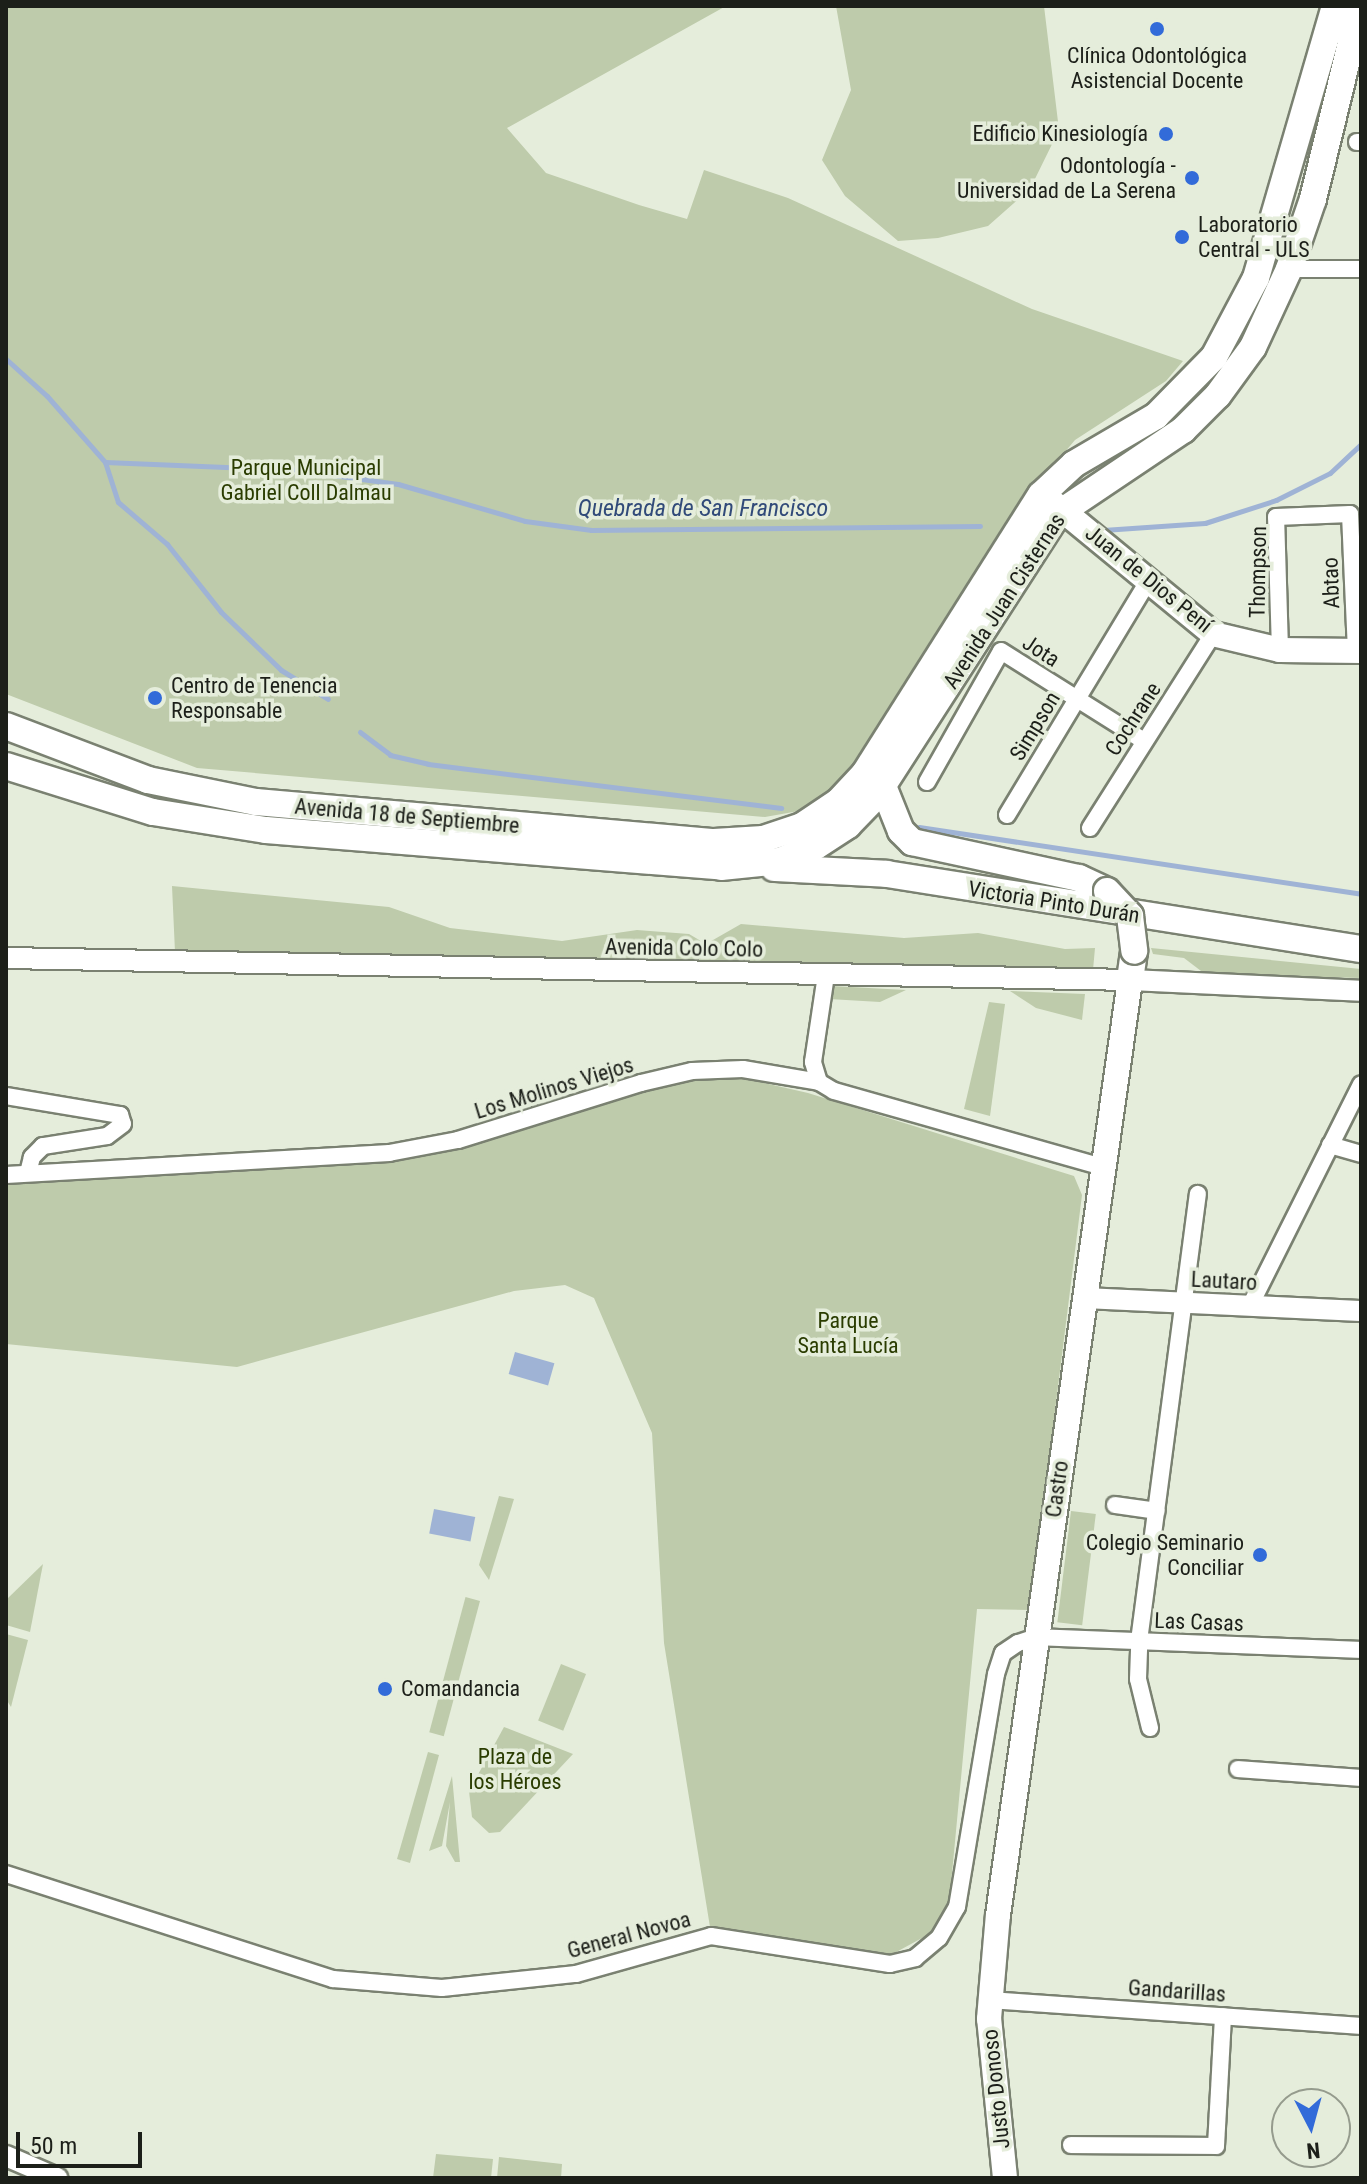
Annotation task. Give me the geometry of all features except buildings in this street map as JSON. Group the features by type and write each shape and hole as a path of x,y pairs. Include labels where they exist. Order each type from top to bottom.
{"main road":[{"name":"Avenida Juan Cisternas","path":"746,866 793,857 828,839 859,816 883,786 1074,464 1178,398 1196,381 1236,321 1256,278 1291,170 1335,6"},
{"name":"Avenida Juan Cisternas","path":"815,819 853,788 874,761 1052,501 1160,448 1201,415 1253,347 1289,269 1313,199 1360,6"},
{"name":"Juan de Dios Pení","path":"1052,501 1150,578 1213,634 1280,650 1358,651"},
{"name":"Avenida 18 de Septiembre","path":"6,726 148,780 256,802 714,842 763,839 815,819"},
{"name":"Avenida 18 de Septiembre","path":"6,766 153,812 230,826 746,866"},
{"path":"883,786 901,831 912,842 1007,866 1079,878 1107,891 1130,916 1134,951 1130,980"},
{"name":"Victoria Pinto Durán","path":"746,866 887,874 1361,949"},
{"path":"887,874 1007,866"},
{"name":"Castro","path":"990,2000 1036,1637 1130,980"},
{"name":"Justo Donoso","path":"990,2000 1005,2178"}],"street":[{"path":"1289,269 1361,269"},
{"name":"Thompson","path":"1280,650 1276,517 1350,514"},
{"name":"Abtao","path":"1350,514 1358,651"},
{"name":"Simpson","path":"1007,815 1150,578"},
{"name":"Cochrane","path":"1090,828 1213,634"},
{"name":"Jota","path":"927,782 1001,651 1144,741"},
{"name":"Avenida Colo Colo","path":"6,958 1130,980 1361,991"},
{"path":"819,1082 813,1062 826,975"},
{"name":"Los Molinos Viejos","path":"6,1175 389,1153 458,1140 692,1071 743,1069 819,1082 834,1091 1102,1167"},
{"path":"1250,1306 1361,1084"},
{"path":"6,1096 120,1115 123,1124 107,1136 43,1146 32,1157 28,1173"},
{"path":"1330,1145 1361,1154"},
{"path":"1150,1728 1138,1679 1139,1641 1198,1194"},
{"name":"Lautaro","path":"1084,1298 1361,1311"},
{"path":"1115,1505 1157,1511"},
{"name":"Las Casas","path":"1036,1637 1361,1650"},
{"name":"General Novoa","path":"6,1874 333,1979 442,1988 576,1974 711,1936 890,1964 915,1958 927,1948 957,1907 996,1674 1003,1653 1036,1637"},
{"path":"1238,1769 1361,1778"},
{"name":"Gandarillas","path":"990,2000 1361,2026"},
{"path":"1071,2145 1216,2146 1223,2016"},
{"path":"6,2156 57,2178"}],"green space":[{"name":"Parque Municipal Gabriel Coll Dalmau","path":"6,6 726,6 507,128 546,173 687,219 704,170 788,198 1032,309 1183,361 1166,381 1075,440 1026,498 842,785 810,809 765,817 197,768 6,694"},
{"path":"836,6 1044,6 1059,130 1030,189 988,226 938,238 898,241 845,196 822,160 851,90"},
{"path":"172,886 389,907 450,928 562,941 637,930 689,934 706,944 741,924 904,938 978,933 1065,949 1095,948 1093,970 175,952"},
{"path":"1151,948 1361,969 1361,978 1205,974 1184,958 1153,954"},
{"path":"831,986 906,990 880,1002 829,999"},
{"path":"1010,991 1085,994 1082,1020 1036,1008"},
{"path":"989,1002 1005,1004 990,1116 964,1109"},
{"name":"Parque Santa Lucía","path":"742,1078 808,1093 1074,1176 1082,1195 1030,1610 977,1609 949,1905 933,1932 889,1956 710,1927 664,1643 652,1433 594,1298 565,1285 514,1291 237,1367 6,1344 6,1185 390,1163 461,1149 644,1092 694,1080"},
{"path":"499,1496 514,1499 489,1580 479,1565"},
{"path":"1071,1511 1096,1514 1082,1625 1057,1622"},
{"path":"43,1564 30,1632 6,1625 6,1600"},
{"path":"466,1597 480,1601 444,1736 429,1732"},
{"path":"6,1634 28,1640 11,1707 6,1699"},
{"path":"561,1664 586,1674 563,1731 538,1721"},
{"name":"Plaza de los Héroes","path":"504,1727 573,1754 500,1832 489,1833 472,1817 469,1791"},
{"path":"428,1752 439,1755 410,1863 397,1859"},
{"path":"452,1776 460,1862 455,1862 446,1846 450,1802 442,1846 429,1851"},
{"path":"436,2154 493,2159 491,2178 433,2178"},
{"path":"499,2157 562,2164 561,2178 497,2178"}],"water":[{"path":"515,1352 554,1363 548,1385 509,1374"},
{"path":"434,1509 475,1517 470,1542 429,1534"}],"waterway":[{"name":"Quebrada de San Francisco","path":"6,359 47,396 105,462 118,502 167,544 221,612 281,670 328,699"},
{"name":"Quebrada de San Francisco","path":"1103,530 1205,523 1276,500 1330,473 1361,444"},
{"name":"Quebrada de San Francisco","path":"105,462 269,469"},
{"name":"Quebrada de San Francisco","path":"289,469 398,484 525,521 591,530 980,526"},
{"name":"Quebrada de San Francisco","path":"360,732 390,755 428,764 781,808"},
{"name":"Quebrada de San Francisco","path":"919,827 1361,894"}],"place":[{"name":"Clínica Odontológica Asistencial Docente","path":"1157,29"},
{"name":"Edificio Kinesiología","path":"1166,134"},
{"name":"Odontología - Universidad de La Serena","path":"1192,178"},
{"name":"Laboratorio Central - ULS","path":"1182,237"},
{"name":"Centro de Tenencia Responsable","path":"155,698"},
{"name":"Colegio Seminario Conciliar","path":"1260,1555"},
{"name":"Comandancia","path":"385,1689"}]}
